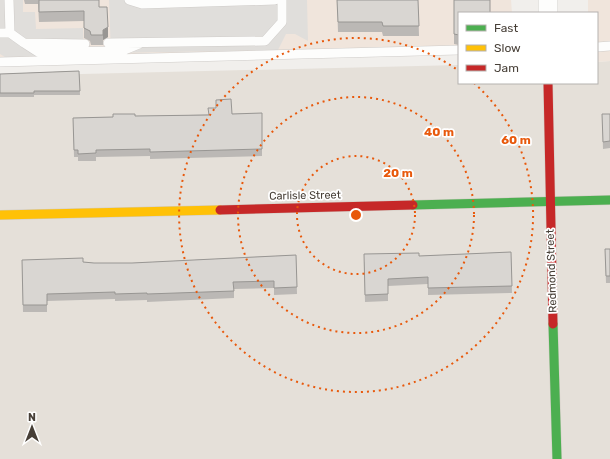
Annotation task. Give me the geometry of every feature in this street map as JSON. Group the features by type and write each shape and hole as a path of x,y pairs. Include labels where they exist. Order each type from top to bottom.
{"street":[{"path":"548,0 548,12"},
{"name":"Redmond Street","path":"548,84 556,459"},
{"name":"Carlisle Street","path":"0,215 610,200"}],"lane":[{"path":"9,0 10,33"},
{"path":"129,0 142,4 275,0"},
{"path":"108,43 265,41 282,22 282,0"},
{"path":"0,33 10,33 38,52 122,51 144,42"},
{"path":"24,43 84,44"},
{"path":"598,47 610,46"},
{"path":"0,62 458,50"}],"shaded area":[{"path":"0,0 511,0 512,12 458,12 458,47 0,60"},
{"path":"0,0 23,0 23,12 35,12 36,29 83,28 84,55 5,57 0,54"},
{"path":"109,0 307,0 308,41 295,34 286,34 278,50 111,53"},
{"path":"588,0 610,0 610,61 598,62 598,12 588,12"},
{"path":"610,61 610,459 0,459 0,76 458,65 458,84 598,84 598,62"}],"building":[{"path":"39,0 99,0 99,7 107,7 108,27 103,30 103,35 91,35 90,31 84,28 84,11 39,12"},
{"path":"337,0 418,0 419,26 383,26 382,22 338,22"},
{"path":"454,0 490,0 490,12 458,12 458,35 454,34"},
{"path":"79,71 80,91 0,93 0,74"},
{"path":"231,99 232,114 262,113 262,149 150,152 150,149 96,150 96,153 78,154 78,150 74,150 73,118 113,117 113,114 135,114 135,116 209,115 208,108 216,108 216,100"},
{"path":"602,114 610,114 610,141 603,142"},
{"path":"605,249 610,249 610,276 606,276"},
{"path":"511,252 512,286 428,288 428,277 388,279 388,294 365,295 364,254 419,253 419,256"},
{"path":"296,255 297,287 274,288 274,281 233,282 234,291 147,294 115,294 115,292 47,294 47,305 23,305 22,260 83,258 83,262 132,263"}],"traffic: fast":[{"path":"413,205 610,200"},
{"path":"553,324 557,459"}],"traffic: slow":[{"path":"0,215 220,210"}],"traffic: jam":[{"path":"548,84 553,324"},
{"path":"220,210 413,205"}]}
